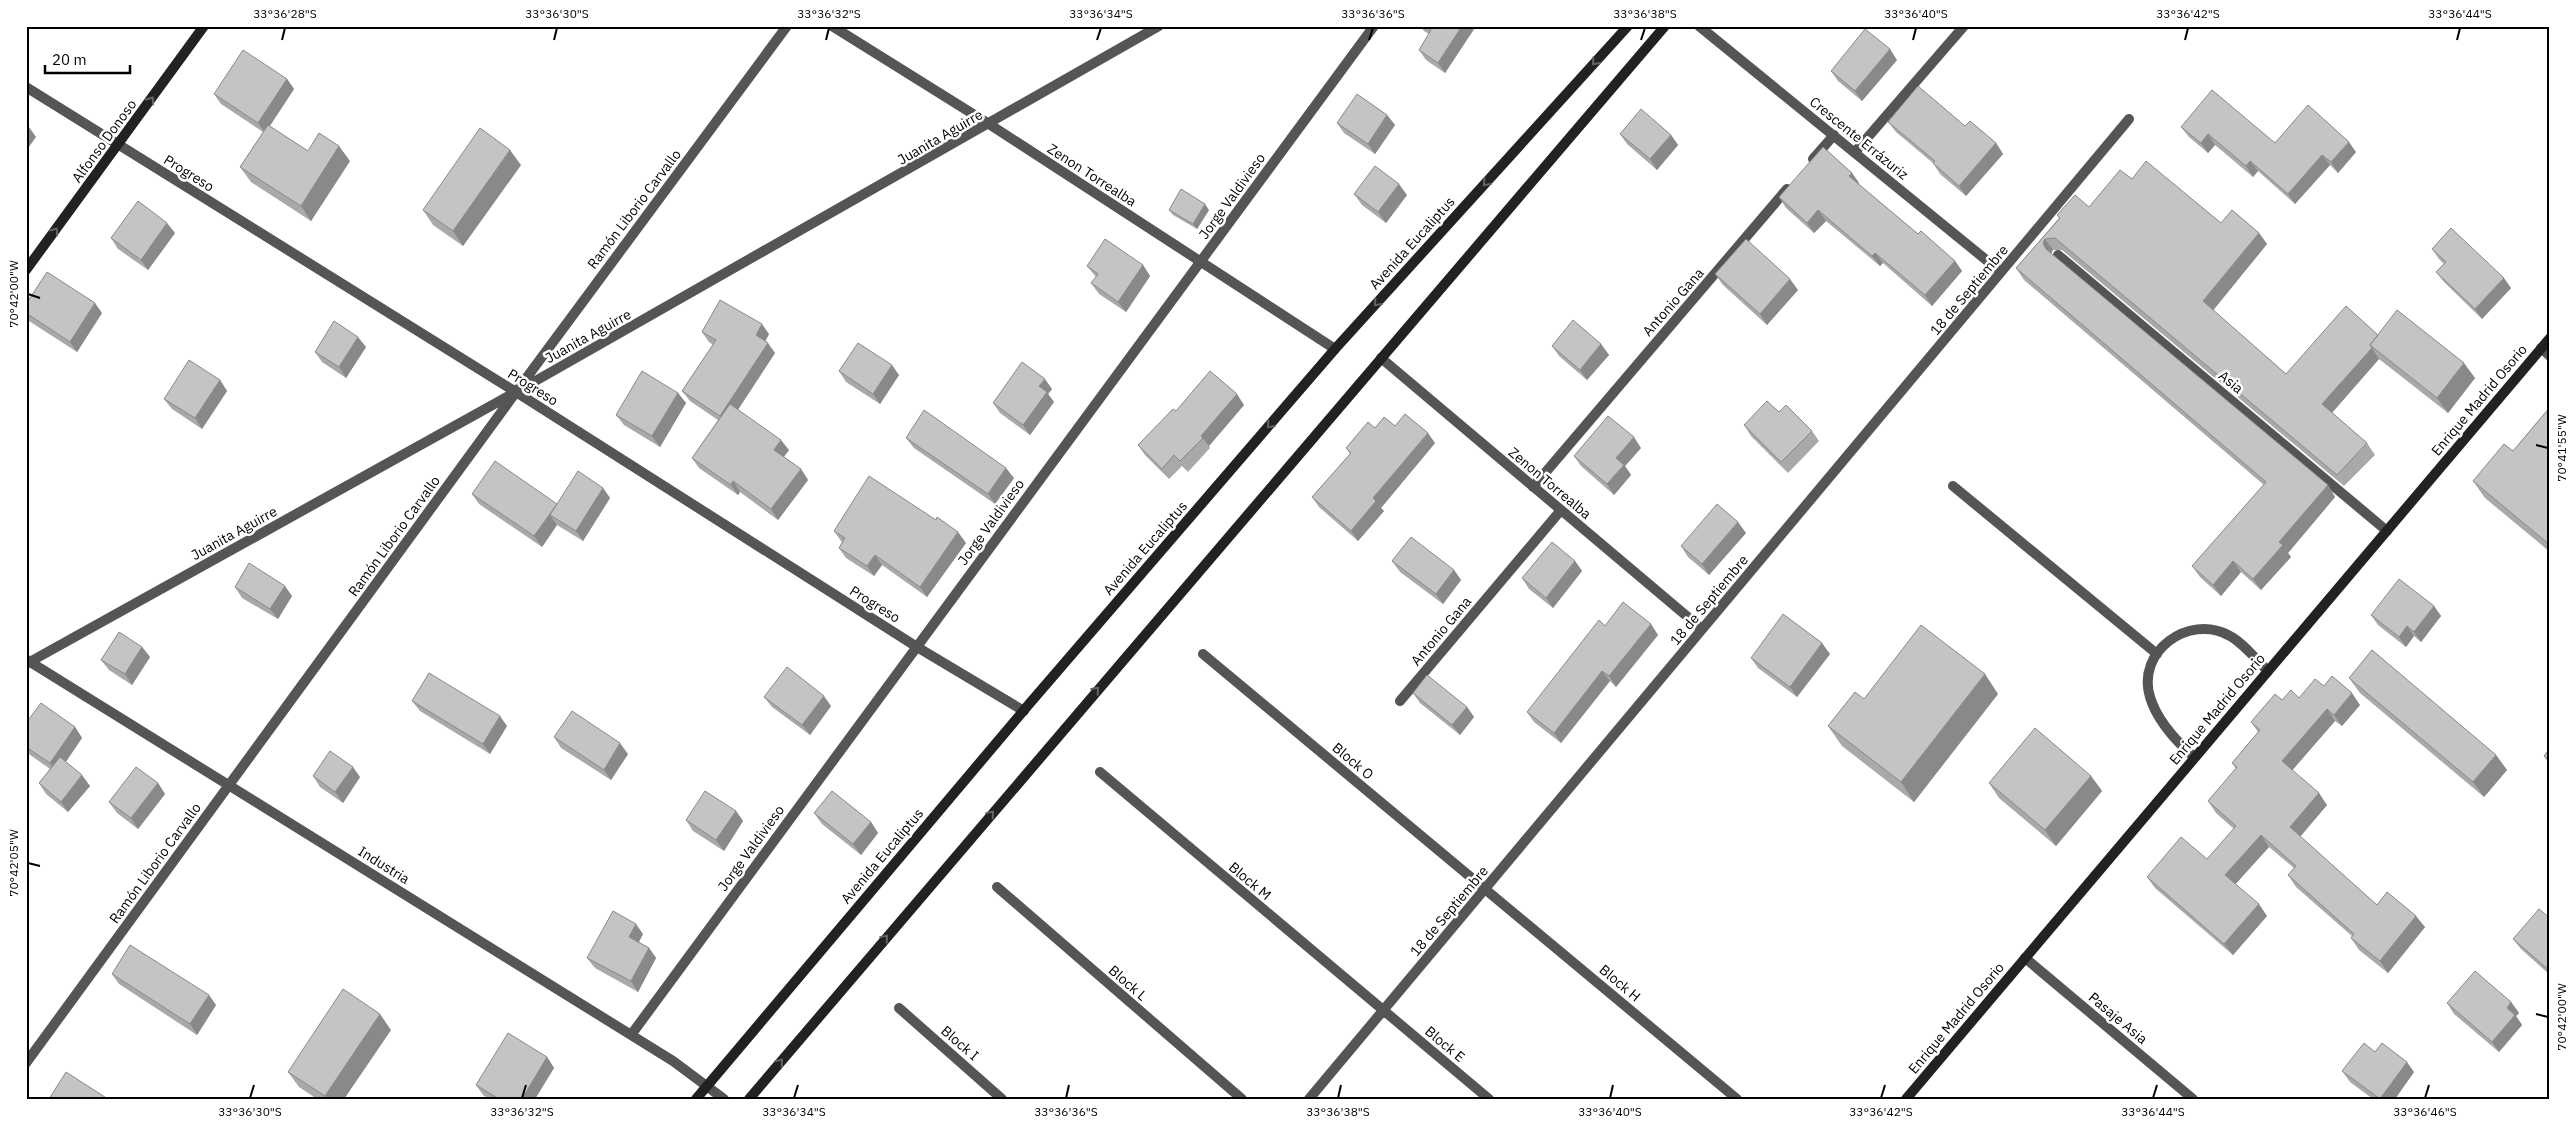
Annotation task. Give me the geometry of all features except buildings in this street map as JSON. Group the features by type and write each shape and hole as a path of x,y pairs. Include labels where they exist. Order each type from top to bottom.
{"main road":[{"name":"Alfonso Donoso","path":"26,270 204,26"},
{"name":"Avenida Eucaliptus","path":"696,1099 1024,711 1335,349 1628,26"},
{"path":"749,1099 1665,26"},
{"name":"Enrique Madrid Osorio","path":"1906,1099 2550,338"}],"street":[{"name":"Ramón Liborio Carvallo","path":"26,1063 516,392 787,26"},
{"name":"Zenon Torrealba","path":"832,26 989,124 1335,349"},
{"name":"Juanita Aguirre","path":"28,662 516,392 1159,26"},
{"name":"Jorge Valdivieso","path":"631,1035 1374,26"},
{"name":"Crescente Errázuriz","path":"1699,26 2001,272"},
{"path":"1855,152 1964,26"},
{"name":"Progreso","path":"26,87 516,392 917,647 1024,711"},
{"name":"18 de Septiembre","path":"1309,1099 2129,119"},
{"path":"1808,165 1834,135"},
{"name":"Antonio Gana","path":"1533,487 1795,180"},
{"name":"Asia","path":"2058,255 2387,531"},
{"path":"2541,348 2550,356"},
{"name":"Zenon Torrealba","path":"1381,358 1702,629"},
{"path":"1953,486 2156,654"},
{"name":"Antonio Gana","path":"1400,701 1561,510"},
{"path":"2194,758 2163,723 2149,696 2148,682 2156,654 2177,635 2204,628 2217,630 2230,636 2268,671"},
{"name":"Block O","path":"1203,654 1485,889"},
{"name":"Industria","path":"28,662 631,1035 707,1085 724,1099"},
{"name":"Block M","path":"1100,772 1384,1010"},
{"name":"Block L","path":"997,887 1242,1099"},
{"name":"Block H","path":"1485,889 1737,1099"},
{"name":"Pasaje Asia","path":"2025,958 2193,1099"},
{"name":"Block I","path":"899,1008 1002,1099"},
{"name":"Block E","path":"1384,1010 1489,1099"}]}
